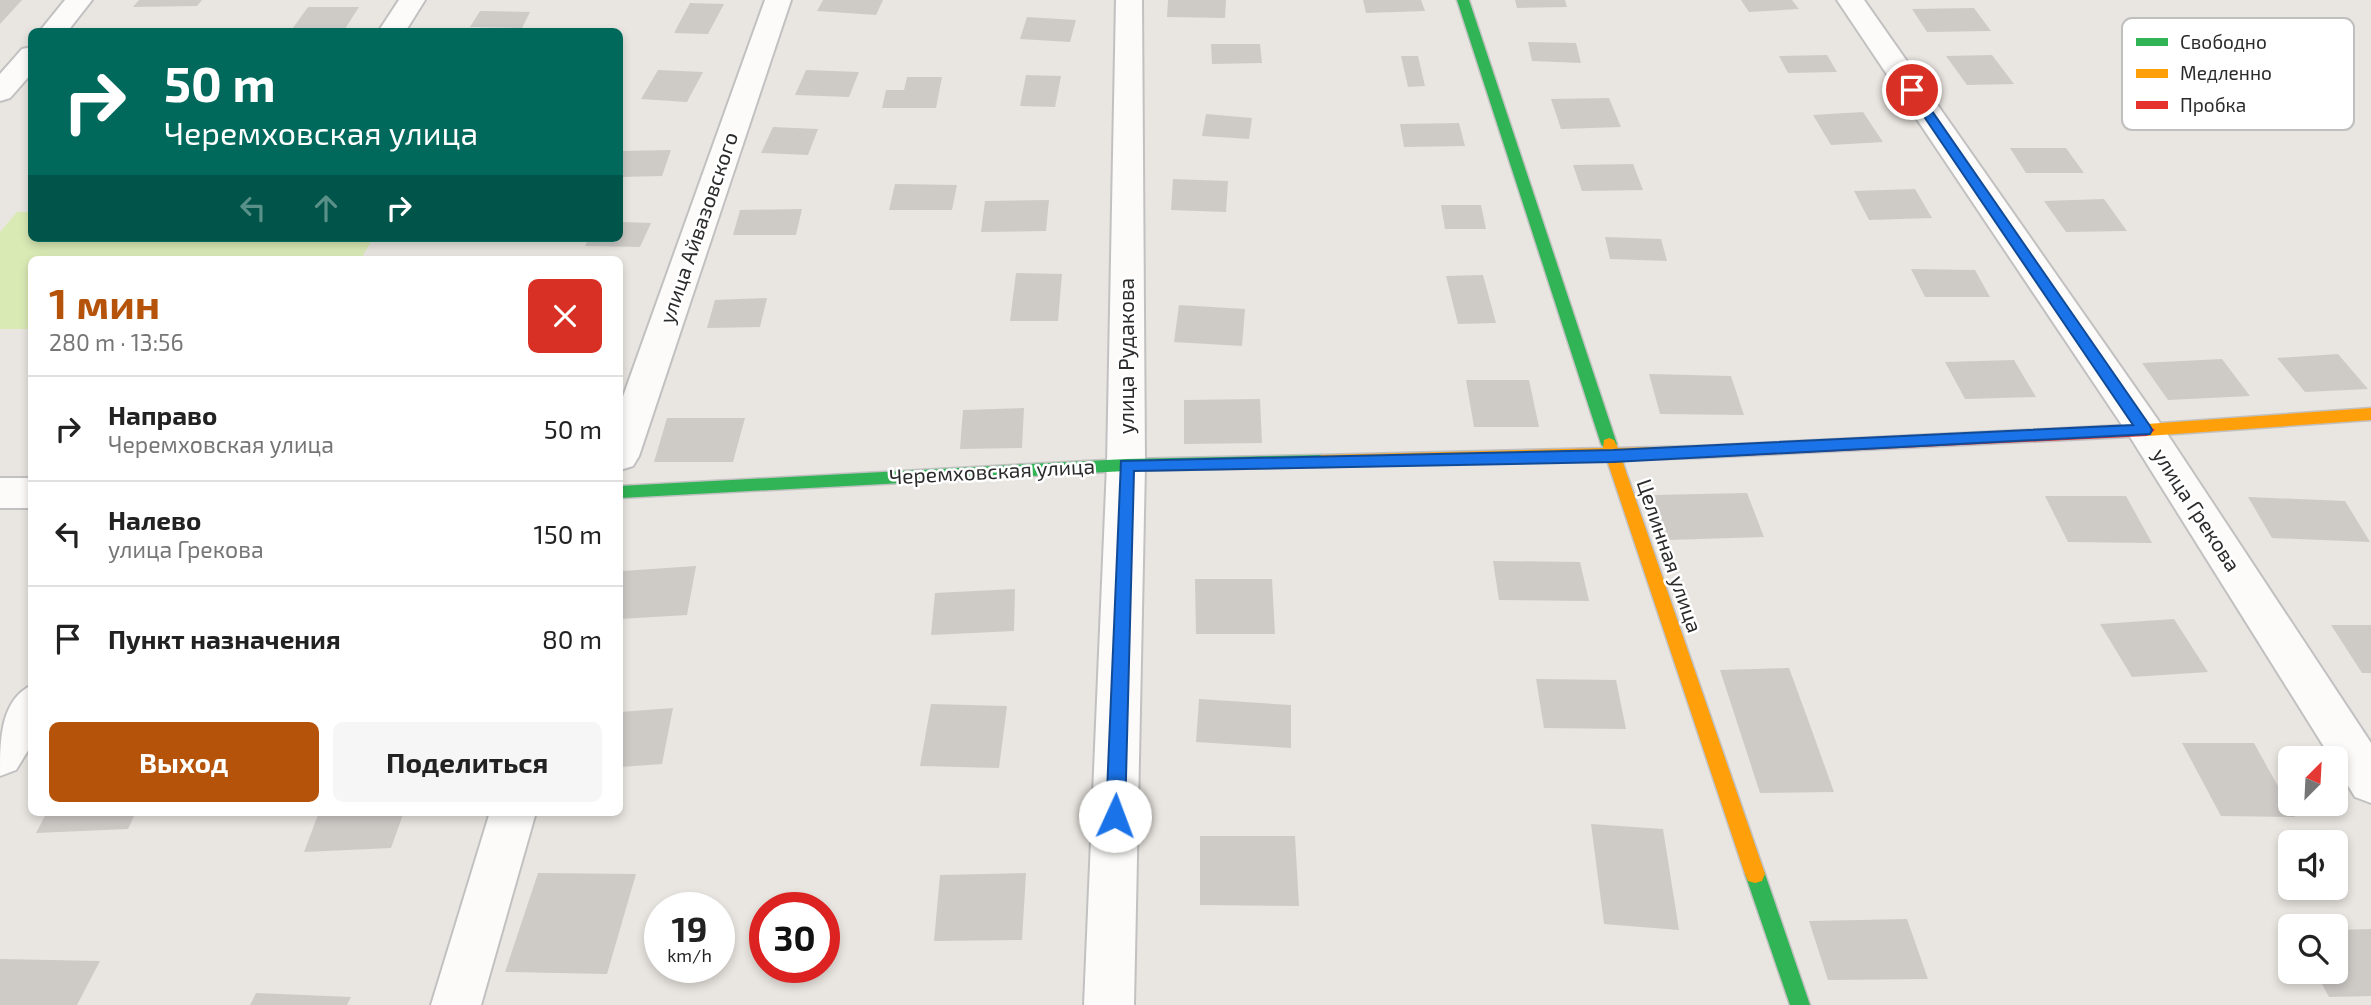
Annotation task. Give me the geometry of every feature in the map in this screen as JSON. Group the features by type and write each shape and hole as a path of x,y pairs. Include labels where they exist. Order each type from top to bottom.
{"street":[{"path":"55,28 79,0"},
{"path":"394,28 412,0"},
{"name":"улица Айвазовского","path":"623,447 778,0"},
{"name":"улица Рудакова","path":"1109,1005 1126,465 1129,0"},
{"name":"Целинная улица","path":"1463,0 1613,456 1800,1005"},
{"name":"улица Грекова","path":"1850,0 2145,430 2371,782"},
{"path":"0,92 28,60"},
{"name":"Черемховская улица","path":"623,492 1126,465 1613,456 2145,430 2371,415"},
{"path":"0,493 28,493"},
{"path":"0,756 28,710"},
{"path":"456,1005 512,816"}],"green space":[{"path":"17,212 28,212 28,242 371,242 363,256 28,256 28,329 0,329 0,232"}],"building":[{"path":"0,0 22,0 0,24"},
{"path":"139,0 202,0 197,6 133,7"},
{"path":"823,0 883,0 876,15 817,11"},
{"path":"1168,0 1226,0 1225,18 1167,17"},
{"path":"1363,0 1421,0 1425,11 1366,13"},
{"path":"1515,0 1565,0 1567,7 1517,8"},
{"path":"1741,0 1792,0 1799,9 1749,12"},
{"path":"690,3 724,4 708,34 674,33"},
{"path":"308,7 359,7 346,28 293,28"},
{"path":"1974,8 1991,31 1927,32 1912,9"},
{"path":"480,11 530,12 522,28 470,27"},
{"path":"1027,17 1076,20 1070,42 1020,39"},
{"path":"1528,42 1576,43 1581,63 1532,61"},
{"path":"1211,44 1260,44 1262,63 1212,64"},
{"path":"1827,55 1837,72 1788,73 1779,56"},
{"path":"1992,55 2014,84 1967,85 1946,56"},
{"path":"1401,56 1418,56 1425,86 1408,87"},
{"path":"658,70 703,72 687,102 641,99"},
{"path":"806,70 859,72 849,97 795,95"},
{"path":"1026,75 1061,76 1055,107 1020,106"},
{"path":"907,77 942,77 936,108 882,108 886,90 904,90"},
{"path":"1609,98 1621,127 1561,129 1551,99"},
{"path":"1863,112 1883,142 1831,145 1813,115"},
{"path":"1206,114 1252,118 1249,139 1202,136"},
{"path":"1459,123 1465,146 1404,147 1400,124"},
{"path":"773,127 818,129 808,155 761,153"},
{"path":"2010,148 2066,148 2084,173 2026,173"},
{"path":"671,150 662,176 623,177 623,151"},
{"path":"1633,164 1643,190 1582,191 1573,165"},
{"path":"1173,179 1228,181 1226,212 1171,210"},
{"path":"895,184 957,185 952,210 889,210"},
{"path":"1915,189 1932,218 1869,220 1854,191"},
{"path":"2104,199 2127,231 2066,232 2044,201"},
{"path":"1049,200 1046,231 981,232 985,201"},
{"path":"1441,205 1481,205 1486,229 1445,229"},
{"path":"802,209 796,235 733,235 740,210"},
{"path":"623,222 651,223 640,247 585,246 587,242 623,242"},
{"path":"1605,237 1661,239 1667,261 1610,259"},
{"path":"1911,269 1975,270 1990,297 1925,297"},
{"path":"1016,273 1062,274 1058,321 1010,321"},
{"path":"1483,275 1496,323 1458,324 1446,276"},
{"path":"767,298 760,327 707,328 715,300"},
{"path":"1179,305 1245,309 1242,346 1174,342"},
{"path":"2338,354 2368,389 2305,392 2277,358"},
{"path":"2222,359 2250,396 2168,400 2142,363"},
{"path":"2014,360 2036,397 1965,399 1945,362"},
{"path":"1649,374 1731,376 1744,415 1660,414"},
{"path":"1466,380 1529,380 1539,427 1474,427"},
{"path":"1260,399 1262,443 1184,444 1184,400"},
{"path":"1024,408 1022,448 960,449 963,410"},
{"path":"667,418 745,418 733,462 654,462"},
{"path":"1747,493 1764,537 1667,540 1653,495"},
{"path":"2045,496 2126,496 2152,543 2068,542"},
{"path":"2248,497 2345,501 2370,542 2272,538"},
{"path":"1493,561 1580,562 1589,601 1499,600"},
{"path":"696,566 687,615 623,619 623,571"},
{"path":"1195,579 1272,579 1275,634 1196,634"},
{"path":"1015,589 1014,631 931,635 935,593"},
{"path":"2174,619 2208,672 2132,677 2100,624"},
{"path":"2331,625 2371,625 2371,673 2362,673"},
{"path":"1789,668 1834,792 1760,793 1720,670"},
{"path":"1536,679 1616,680 1626,729 1544,728"},
{"path":"1199,699 1291,705 1291,748 1196,742"},
{"path":"931,704 1007,706 999,768 920,766"},
{"path":"673,708 662,764 623,767 623,712"},
{"path":"2182,743 2254,743 2278,786 2278,816 2295,817 2221,816"},
{"path":"45,816 134,816 128,829 36,833"},
{"path":"318,816 403,816 391,848 304,852"},
{"path":"1591,824 1663,829 1679,930 1604,924"},
{"path":"1200,836 1295,836 1299,906 1200,905"},
{"path":"538,873 636,874 607,974 505,972"},
{"path":"1026,873 1022,940 934,941 940,875"},
{"path":"1907,919 1928,979 1828,980 1809,921"},
{"path":"2371,929 2371,996 2329,997 2322,984 2348,984 2348,930"},
{"path":"0,959 100,961 77,1005 0,1005"},
{"path":"256,993 351,997 347,1005 250,1005"}],"traffic: fast":[{"path":"1463,0 1609,444"},
{"path":"623,492 1126,465 1321,461"},
{"path":"1755,874 1800,1005"}],"traffic: slow":[{"path":"2147,430 2371,414"},
{"path":"1609,444 1755,874"},
{"path":"1321,461 1699,452"}],"traffic: jam":[{"path":"1699,452 2147,430"}],"route":[{"path":"1115,816 1126,465 1613,456 2145,430 1912,90"}]}
